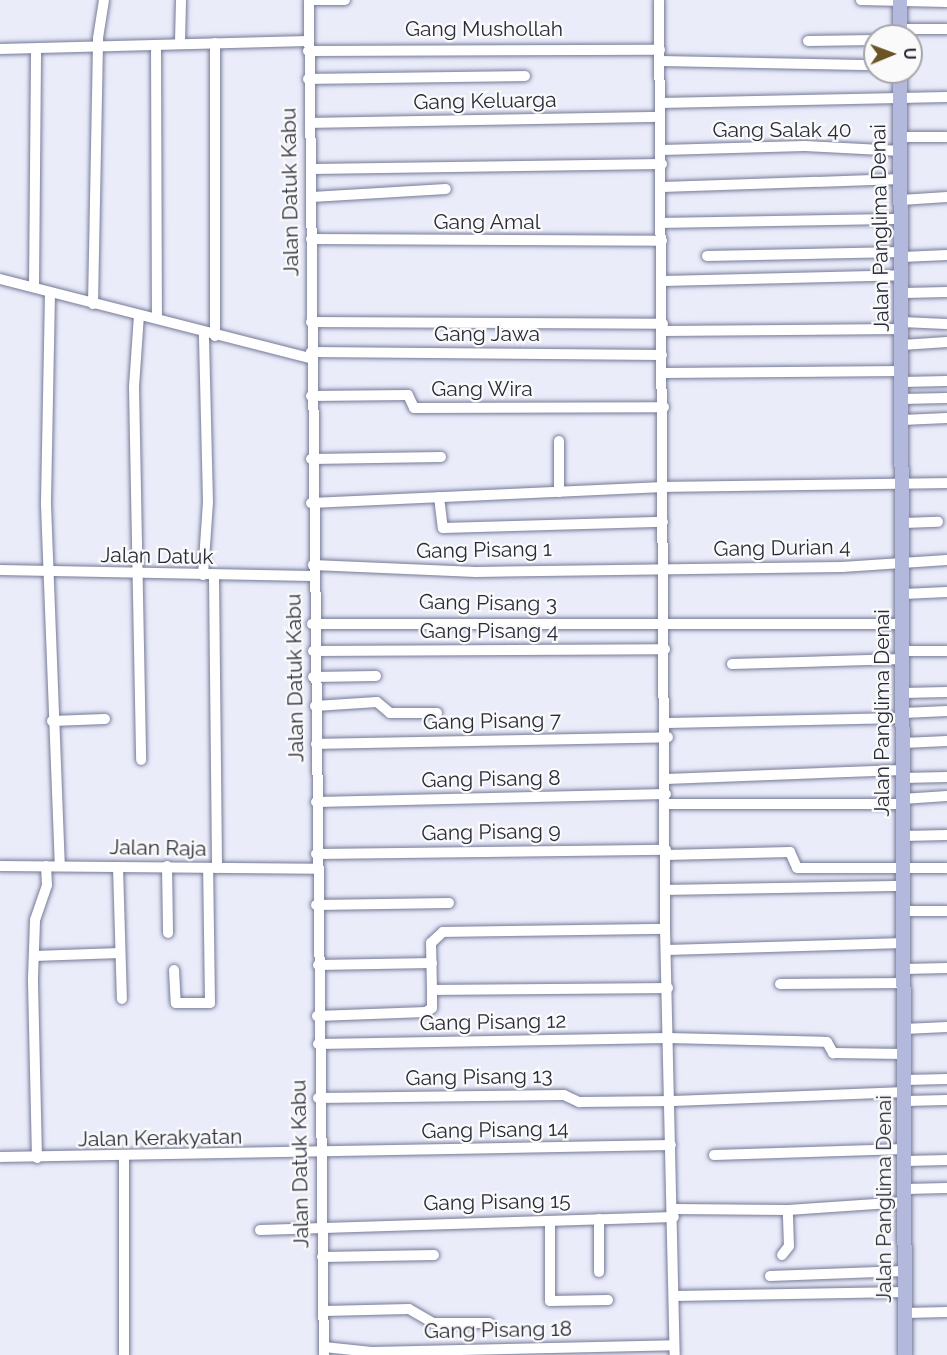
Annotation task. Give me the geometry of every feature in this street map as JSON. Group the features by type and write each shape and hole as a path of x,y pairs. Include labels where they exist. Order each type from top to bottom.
{"main road":[{"path":"900,1 900,24"},
{"name":"Jalan Panglima Denai","path":"900,84 900,219 904,293 902,326 902,801 905,1355"}],"street":[{"path":"93,304 99,49 104,0"},
{"path":"180,42 181,0"},
{"path":"309,0 345,0"},
{"name":"Jalan Datuk Kabu","path":"309,0 303,43 308,79 312,169 310,322 307,357 311,396 318,1098 324,1351"},
{"path":"659,0 663,223 662,570 668,737 666,929 668,1038 673,1101 671,1145 675,1350"},
{"path":"861,0 947,2"},
{"path":"923,31 947,29"},
{"path":"808,41 863,40"},
{"name":"Gang Mushollah","path":"0,49 99,49 180,42 303,43 863,64"},
{"path":"203,575 208,502 215,43"},
{"path":"156,45 157,318"},
{"path":"34,287 36,49"},
{"path":"308,79 525,76"},
{"path":"660,103 947,97"},
{"name":"Gang Keluarga","path":"310,123 660,117"},
{"name":"Gang Salak 40","path":"662,150 901,144 947,137"},
{"path":"312,169 662,164"},
{"path":"662,187 901,179"},
{"path":"312,197 446,189"},
{"path":"901,200 947,197"},
{"path":"663,223 900,219"},
{"name":"Gang Amal","path":"311,239 662,241"},
{"path":"707,256 947,255"},
{"path":"663,281 903,275"},
{"name":"Gang Jawa","path":"0,279 93,304 157,318 210,335 307,357 662,356"},
{"path":"904,293 947,292"},
{"path":"50,293 52,721 60,866"},
{"path":"139,315 137,575 141,760"},
{"path":"310,322 663,327 946,324"},
{"path":"902,345 947,342"},
{"path":"662,373 902,377 947,381"},
{"name":"Gang Wira","path":"311,396 408,395 418,408 663,407"},
{"path":"902,399 947,398"},
{"path":"902,420 947,418"},
{"path":"559,441 559,492"},
{"path":"311,459 441,457"},
{"path":"311,503 664,487 947,483"},
{"path":"439,497 443,528 663,522"},
{"path":"903,523 938,522"},
{"name":"Gang Durian 4","path":"662,570 903,564 947,560"},
{"name":"Jalan Datuk","path":"0,570 214,577 313,570"},
{"name":"Gang Pisang 1","path":"313,570 476,572 662,570"},
{"path":"174,970 175,1001 210,1003 214,577"},
{"path":"903,594 947,592"},
{"name":"Gang Pisang 3","path":"312,624 902,624"},
{"name":"Gang Pisang 4","path":"313,651 664,649"},
{"path":"732,664 947,651"},
{"path":"313,677 376,676"},
{"path":"903,693 947,692"},
{"path":"315,706 377,702 390,712 437,713"},
{"path":"667,723 903,715 947,711"},
{"path":"52,721 105,719"},
{"name":"Gang Pisang 7","path":"316,744 668,737"},
{"path":"903,743 947,741"},
{"path":"666,779 903,774 947,777"},
{"name":"Gang Pisang 8","path":"316,802 666,799 902,801 947,796"},
{"path":"903,836 947,836"},
{"name":"Gang Pisang 9","path":"316,854 793,853 797,868 903,868"},
{"name":"Jalan Raja","path":"0,866 316,869"},
{"path":"37,1158 34,956 46,866"},
{"path":"167,866 168,933"},
{"path":"118,867 122,999"},
{"path":"903,868 947,868"},
{"path":"667,890 903,886"},
{"path":"316,905 449,903"},
{"path":"903,911 947,911"},
{"path":"317,1016 431,1011 431,943 443,932 666,929"},
{"path":"667,950 904,943"},
{"path":"34,956 120,953"},
{"path":"318,965 432,963"},
{"path":"780,984 904,976 947,968"},
{"path":"432,990 668,988"},
{"path":"904,1029 947,1028"},
{"name":"Gang Pisang 12","path":"318,1044 668,1038 827,1042 833,1053 904,1054"},
{"path":"905,1091 947,1079"},
{"path":"905,1091 947,1100"},
{"name":"Gang Pisang 13","path":"318,1098 564,1095 579,1102 673,1101 905,1091"},
{"name":"Gang Pisang 14","path":"320,1154 671,1145"},
{"name":"Jalan Kerakyatan","path":"0,1157 124,1158 320,1154"},
{"path":"714,1155 905,1155 947,1160"},
{"path":"124,1158 124,1355"},
{"name":"Gang Pisang 15","path":"260,1230 322,1225 550,1221 788,1209 947,1188"},
{"path":"782,1255 789,1246 788,1209"},
{"path":"599,1219 599,1272"},
{"path":"550,1221 550,1301 608,1300"},
{"path":"322,1257 434,1255"},
{"path":"770,1276 905,1271"},
{"path":"674,1296 905,1292"},
{"path":"324,1311 409,1309 433,1323 489,1323"},
{"path":"905,1313 947,1312"},
{"name":"Gang Pisang 18","path":"324,1351 675,1350"}]}
